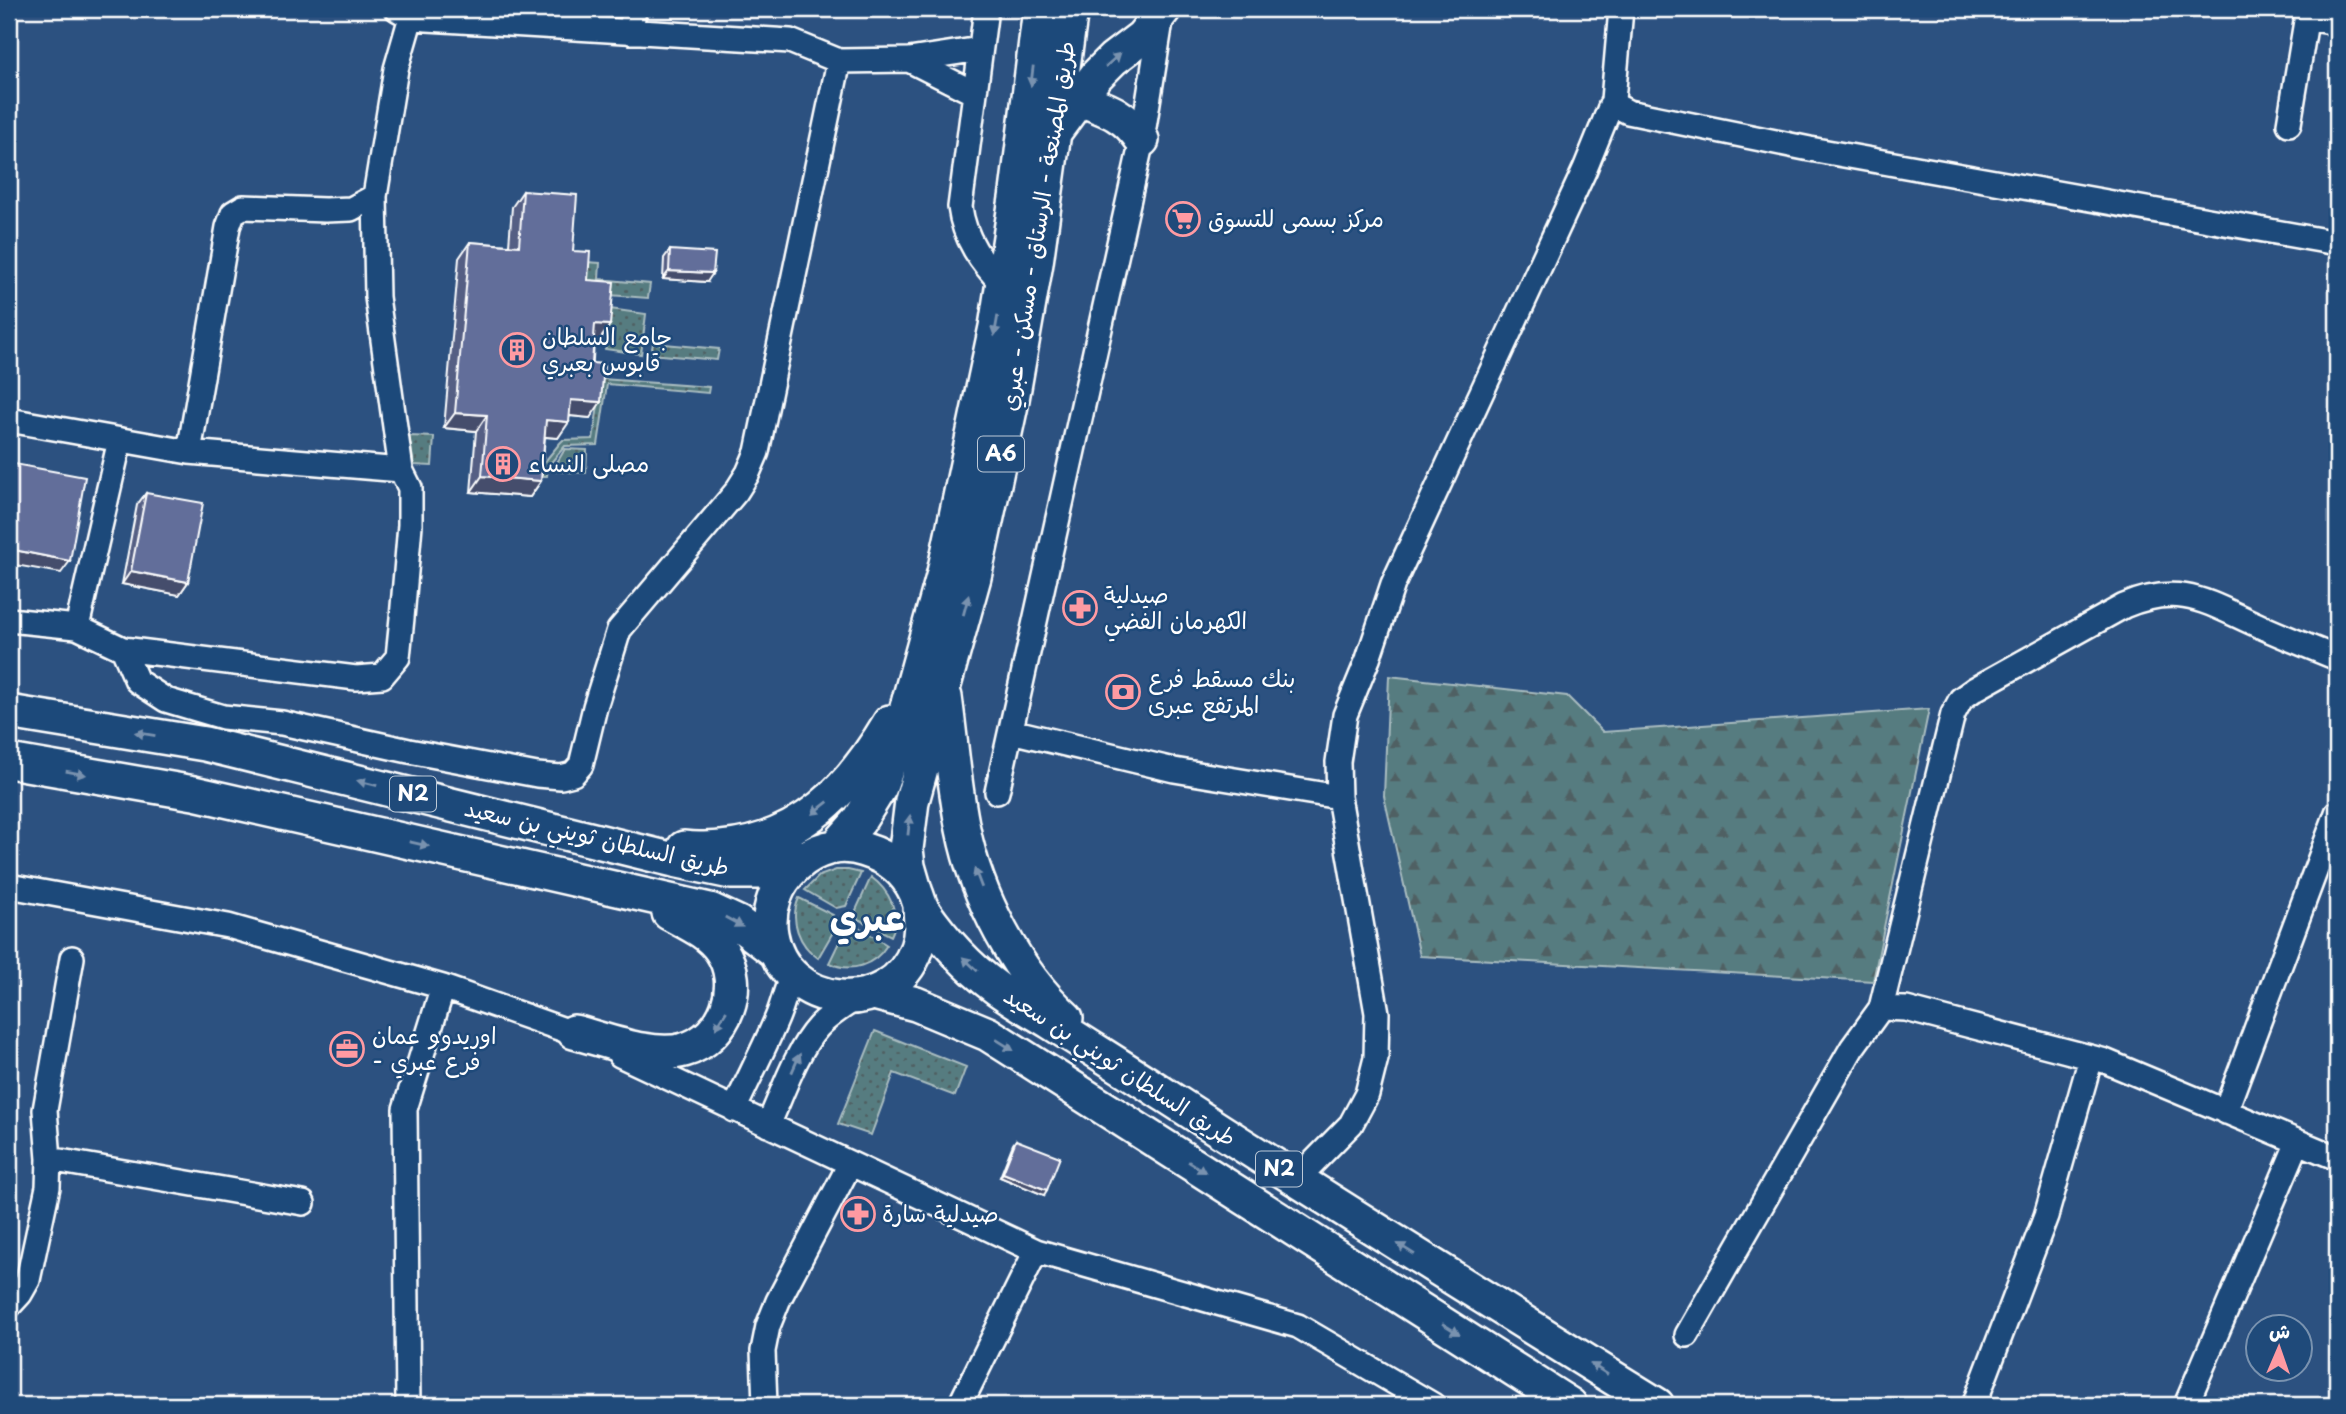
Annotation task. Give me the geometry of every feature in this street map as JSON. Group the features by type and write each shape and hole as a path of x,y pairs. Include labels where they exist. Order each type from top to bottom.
{"highway":[{"name":"طريق المصنعة - الرستاق - مسكن - عبري","path":"918,900 906,849 909,819 917,778 944,573 970,460 1003,285 1040,9"},
{"name":"طريق المصنعة - الرستاق - مسكن - عبري","path":"825,850 859,821 880,787 974,577 1014,393 1071,9"},
{"path":"1054,132 1103,68 1142,37 1164,9"},
{"path":"1079,99 1125,118 1142,140"},
{"path":"574,834 692,849 743,846 784,830 818,811 852,778 883,733 930,679"},
{"path":"930,679 963,832 979,881 1000,928 1021,963 1052,1005 1142,1080"},
{"name":"طريق السلطان ثويني بن سعيد","path":"9,712 205,744 731,872 765,872 825,850"},
{"name":"طريق السلطان ثويني بن سعيد","path":"9,761 194,793 710,910 738,923 783,963"},
{"name":"N2","path":"825,850 861,848 884,856 902,871 918,900"},
{"path":"783,963 770,932 770,913 775,895 784,878 797,864 825,850"},
{"path":"574,1032 666,1053 686,1049 705,1040 719,1025 729,1007 732,987 729,968 721,950 708,935 623,890"},
{"path":"866,995 892,982 907,967 917,949 922,929 918,900"},
{"name":"طريق السلطان ثويني بن سعيد","path":"918,900 950,946 994,986 1296,1180 1657,1405"},
{"name":"N2","path":"783,963 806,986 822,994 840,998 866,995"},
{"name":"طريق السلطان ثويني بن سعيد","path":"866,995 915,1004 988,1034 1570,1405"}],"street":[{"path":"986,9 960,198 962,218 975,251 1003,285"},
{"path":"997,792 1142,140 1164,9"},
{"path":"1296,1180 1351,1124 1367,1094 1376,1058 1376,1003 1339,797 1338,762 1345,715 1415,531 1451,461 1585,169 1613,100 1621,9"},
{"path":"9,620 78,627 123,649 344,677 382,676 398,657 410,525 410,488 401,470 377,297 375,196 404,13 427,19 632,20 790,41 839,61 909,60 980,49"},
{"path":"2289,124 2307,14 2337,23"},
{"path":"909,60 974,93"},
{"path":"123,649 137,681 166,700 223,717 282,723 537,775 561,777 573,774 581,765 619,630 736,492 757,452 839,61"},
{"path":"1613,100 1617,106 1629,112 1810,149 2337,243"},
{"path":"189,453 233,213 243,207 351,209 375,196"},
{"path":"9,420 189,453 401,470"},
{"path":"78,627 120,440"},
{"path":"1687,1335 1852,1048 1881,1008 1953,714 1961,699 2124,606 2144,597 2167,594 2199,597 2337,658"},
{"path":"1011,731 1174,770 1339,797"},
{"path":"2225,1112 2337,813"},
{"path":"9,886 228,926 443,987 574,1032 1036,1251 1298,1326 1433,1405"},
{"path":"9,1306 28,1280 48,1187 46,1094 72,958"},
{"path":"734,1110 779,1014 783,995 783,963"},
{"path":"408,1405 405,1109 443,987"},
{"path":"768,1125 803,1047 827,1018 866,995"},
{"path":"1881,1008 1906,1009 2105,1061 2337,1158"},
{"path":"1974,1405 2046,1216 2091,1058"},
{"path":"2186,1405 2298,1142"},
{"path":"49,1159 303,1203"},
{"path":"765,1405 763,1350 768,1326 778,1301 850,1164"},
{"path":"960,1405 1036,1251"}],"green space":[{"path":"586,262 600,263 599,279 650,284 648,298 583,293"},
{"path":"610,309 646,314 641,354 605,349"},
{"path":"653,343 719,349 717,360 651,354"},
{"path":"602,379 709,387 708,393 607,384 598,445 565,446 548,466 547,476 541,476 542,465 563,440 593,439"},
{"path":"409,436 434,437 432,466 414,465"},
{"path":"565,449 587,450 586,473 552,471"},
{"path":"1389,676 1567,696 1603,732 1929,709 1873,981 1420,956 1384,796"},
{"path":"836,870 861,873 846,906 836,908 805,890 819,876"},
{"path":"871,877 892,903 895,919 891,936 858,919 856,910"},
{"path":"799,898 833,915 836,927 818,958 811,953 798,931 795,915"},
{"path":"857,926 887,945 882,952 861,966 846,967 829,963 845,930"},
{"path":"875,1031 966,1067 955,1096 894,1073 871,1135 838,1124"}],"building":[{"name":"جامع السلطان قابوس بعبري","path":"523,191 577,195 573,251 590,252 588,280 614,282 610,325 595,324 592,363 604,364 601,402 571,400 569,422 546,420 541,481 482,476 487,415 455,413 470,242 519,246"},
{"path":"670,250 715,253 713,273 669,271"},
{"path":"9,463 85,477 70,561 9,549"},
{"path":"146,493 203,503 188,582 131,571"},
{"path":"1016,1140 1060,1157 1047,1190 1003,1173"}],"place":[{"name":"مركز بسمى للتسوق","path":"1183,219"},
{"name":"جامع السلطان قابوس بعبري","path":"517,350"},
{"name":"مصلى النساء","path":"503,464"},
{"name":"صيدلية الكهرمان الفضي","path":"1080,608"},
{"name":"بنك مسقط فرع المرتفع عبرى","path":"1123,692"},
{"name":"اوريدوو عمان - فرع عبري","path":"347,1049"},
{"name":"صيدلية سارة","path":"858,1214"}],"district":[{"name":"عبري","path":"867,918"}]}
